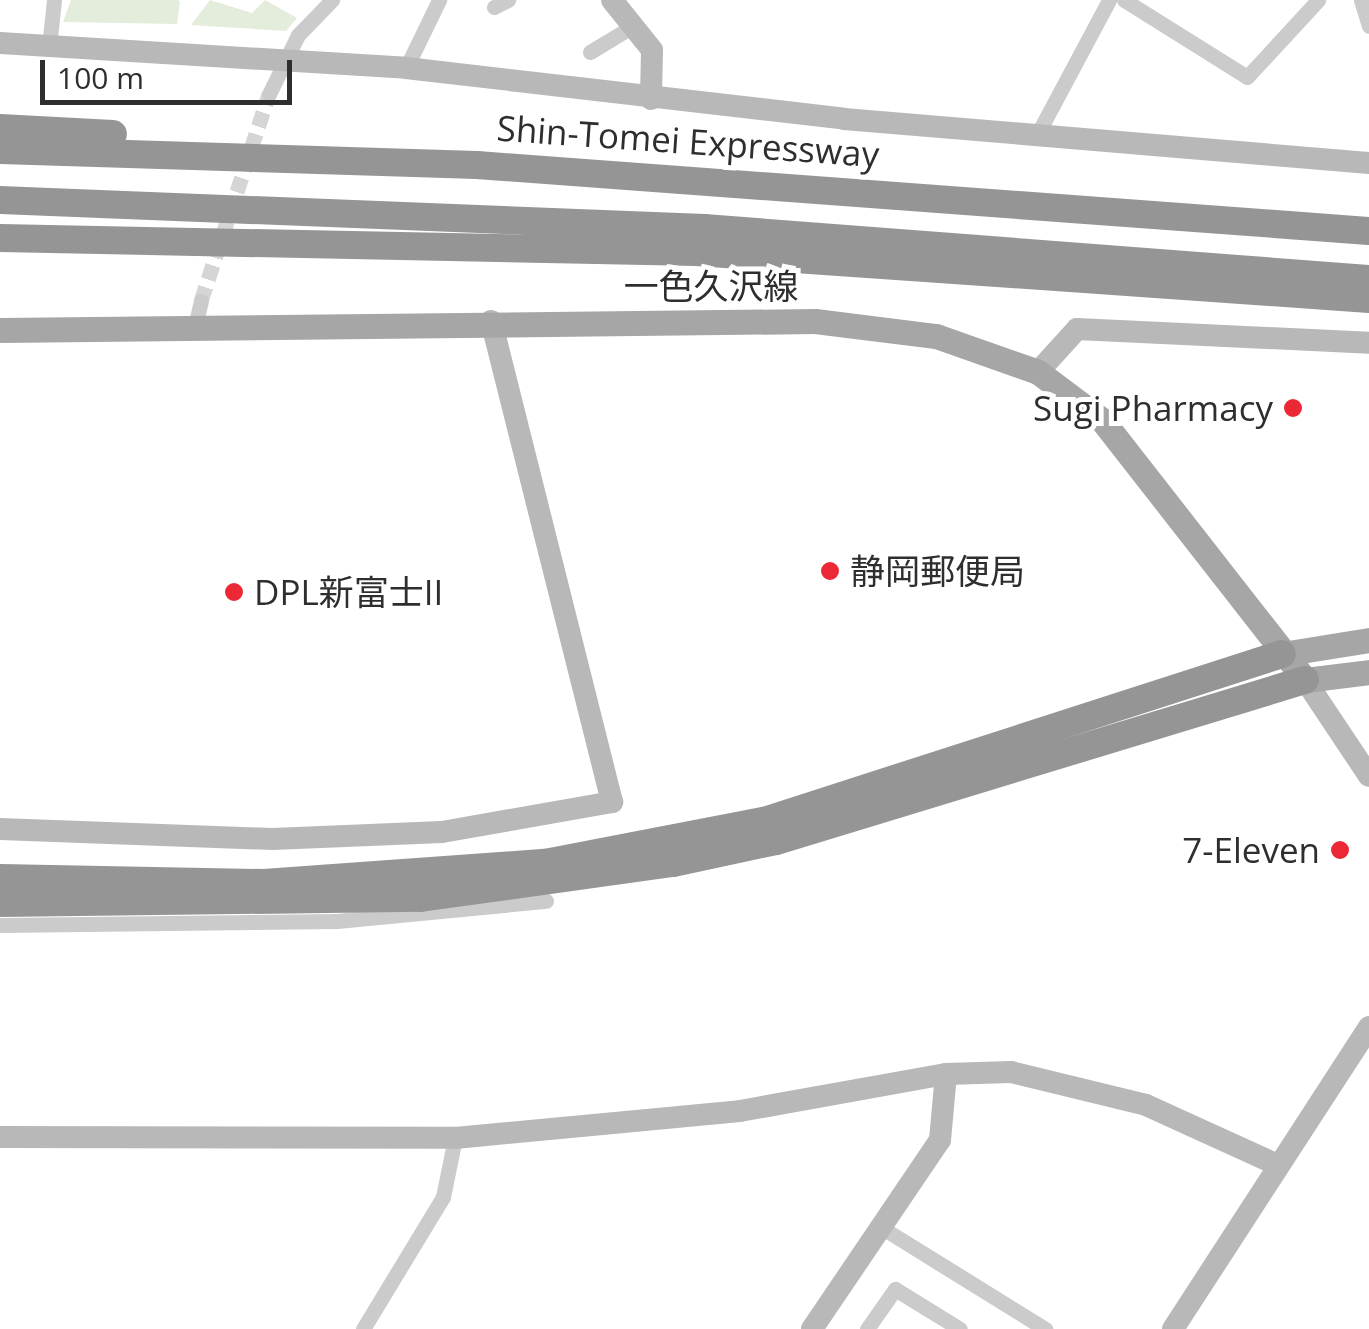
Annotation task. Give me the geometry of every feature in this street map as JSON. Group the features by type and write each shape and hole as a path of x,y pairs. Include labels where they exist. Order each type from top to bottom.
{"highway":[{"path":"0,128 476,165"},
{"name":"Shin-Tomei Expressway","path":"0,150 476,165 1369,231"},
{"path":"1,200 704,228 1369,279"},
{"path":"1,238 696,252 1369,299"},
{"path":"0,878 264,883 562,860 866,792 1282,654"},
{"path":"0,902 420,898 673,862 776,841 1304,680"}],"main road":[{"name":"一色久沢線","path":"0,330 194,331 491,321 883,325 1038,372 1152,472 1304,680"},
{"path":"1282,654 1369,640"},
{"path":"1304,680 1369,672"}],"street":[{"path":"49,46 54,0"},
{"path":"269,94 285,58 332,0"},
{"path":"406,68 439,0"},
{"path":"1037,135 1108,0"},
{"path":"1124,0 1248,77 1318,0"},
{"path":"1361,0 1369,26"},
{"path":"590,52 623,9 652,50 651,99"},
{"path":"0,44 406,68 651,99 1369,163"},
{"path":"194,331 201,301"},
{"path":"0,829 272,838 442,832 612,802 491,321"},
{"path":"1038,372 1078,329 1369,342"},
{"path":"1304,680 1369,776"},
{"path":"0,924 337,921 546,901"},
{"path":"1173,1329 1273,1163 1369,1026"},
{"path":"0,1137 455,1138 740,1111 946,1074 1011,1072 1146,1105 1273,1163"},
{"path":"812,1329 884,1229 940,1140 946,1074"},
{"path":"363,1329 443,1197 455,1138"},
{"path":"884,1229 1039,1328"},
{"path":"867,1329 895,1289 960,1329"}],"green space":[{"path":"71,0 180,2 177,24 63,22"},
{"path":"210,0 252,13 265,0 297,18 286,31 191,25"}],"tunnel":[{"path":"201,301 269,94"}],"place":[{"name":"Sugi Pharmacy","path":"1293,408"},
{"name":"静岡郵便局","path":"830,571"},
{"name":"DPL新富士II","path":"234,592"},
{"name":"7-Eleven","path":"1340,850"}]}
